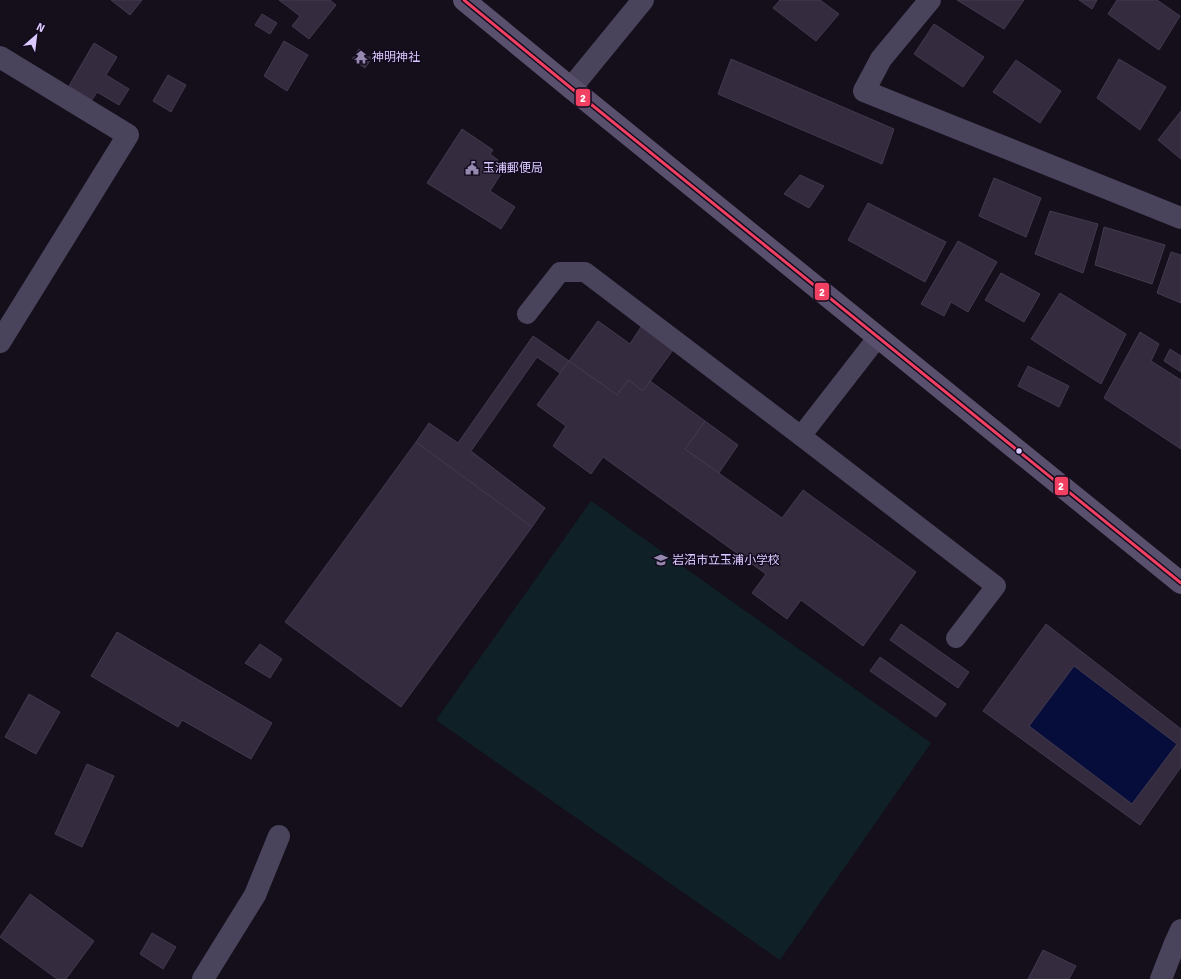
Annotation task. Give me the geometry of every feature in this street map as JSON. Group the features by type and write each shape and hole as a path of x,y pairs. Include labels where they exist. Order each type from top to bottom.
{"main road":[{"path":"464,0 1181,582"}],"street":[{"path":"571,88 643,0"},
{"path":"930,0 881,60 864,91 1181,218"},
{"path":"0,57 128,135 0,342"},
{"path":"202,979 255,895 279,836"},
{"path":"1161,979 1181,930"}],"lane":[{"path":"527,314 560,272 585,272 802,436 996,586 956,638"},
{"path":"802,436 878,337"}],"shaded area":[{"path":"591,501 931,743 780,960 436,720"},
{"path":"1074,666 1177,744 1132,804 1029,726"}],"building":[{"path":"111,0 142,0 130,15"},
{"path":"279,0 330,0 336,5 309,39 292,26 300,16"},
{"path":"780,0 820,0 839,14 816,41 773,8"},
{"path":"957,0 1024,0 1004,29"},
{"path":"1079,0 1097,0 1092,9"},
{"path":"1117,0 1157,0 1180,16 1159,50 1108,14"},
{"path":"262,14 277,23 270,34 255,25"},
{"path":"934,24 984,57 963,87 914,54"},
{"path":"284,41 308,55 287,91 264,76"},
{"path":"94,43 117,57 106,75 129,89 119,105 97,92 92,100 69,86"},
{"path":"359,49 372,58 365,68 352,59"},
{"path":"731,59 894,129 882,164 718,94"},
{"path":"1119,59 1166,87 1140,130 1097,98"},
{"path":"1016,60 1061,91 1040,123 993,92"},
{"path":"168,75 186,85 171,112 153,101"},
{"path":"1181,111 1181,159 1158,140"},
{"path":"462,129 493,150 490,154 498,160 495,164 504,169 490,191 515,207 501,229 427,183"},
{"path":"800,175 824,186 809,208 784,194"},
{"path":"994,178 1041,198 1026,237 979,216"},
{"path":"868,203 946,242 925,282 848,240"},
{"path":"1050,211 1098,224 1083,273 1035,254"},
{"path":"1104,227 1165,245 1152,284 1095,265"},
{"path":"958,241 997,262 968,312 951,302 944,316 921,304"},
{"path":"1171,252 1181,255 1181,303 1157,293"},
{"path":"1001,273 1040,294 1024,322 985,300"},
{"path":"1060,293 1126,334 1101,384 1031,339"},
{"path":"598,321 630,344 641,327 673,350 643,391 628,380 617,395 569,361"},
{"path":"1140,332 1159,344 1151,361 1181,380 1181,449 1104,398"},
{"path":"533,336 569,361 560,373 537,357 471,451 545,508 532,527 416,442 429,423 458,443"},
{"path":"1170,349 1181,356 1181,372 1164,361"},
{"path":"569,361 617,395 628,380 643,391 650,381 705,421 685,449 782,518 803,490 916,572 863,646 801,600 787,619 752,593 766,574 603,457 591,474 553,446 566,426 537,405"},
{"path":"1028,366 1069,386 1059,407 1018,386"},
{"path":"705,421 738,445 719,473 685,449"},
{"path":"416,442 532,527 401,707 285,622"},
{"path":"901,624 969,672 958,688 890,640"},
{"path":"1046,624 1181,729 1181,767 1140,825 983,711","holes":["1074,666 1177,744 1132,804 1029,726"]},
{"path":"117,632 272,723 251,759 182,720 178,727 91,676"},
{"path":"260,644 282,659 270,678 245,663"},
{"path":"880,657 946,704 936,717 870,671"},
{"path":"29,694 60,712 36,754 5,737"},
{"path":"87,764 114,776 82,847 55,834"},
{"path":"30,894 94,941 66,979 57,979 0,937"},
{"path":"152,933 176,947 163,969 140,954"},
{"path":"1043,950 1076,966 1069,979 1028,979"}],"transit line":[{"name":"2","path":"464,0 1181,583"}],"place":[{"name":"神明神社","path":"361,57"},
{"name":"玉浦郵便局","path":"472,168"},
{"name":"岩沼市立玉浦小学校","path":"661,560"}]}
